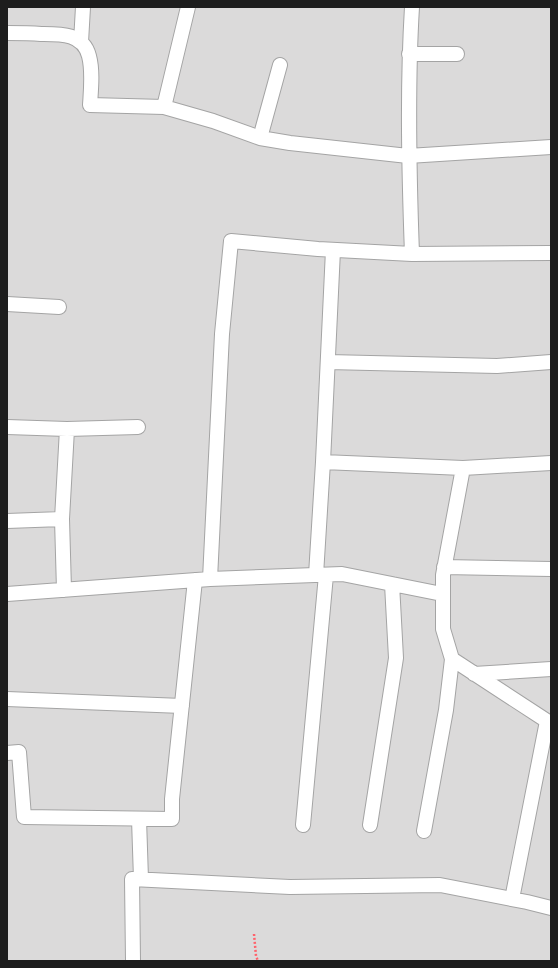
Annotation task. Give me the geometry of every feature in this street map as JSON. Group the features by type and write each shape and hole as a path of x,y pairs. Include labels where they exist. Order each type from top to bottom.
{"street":[{"path":"81,42 83,7"},
{"path":"164,107 188,7"},
{"path":"412,7 409,54 408,156 412,254"},
{"path":"7,33 63,34 76,38 81,42 86,48 89,56 91,76 90,105 164,107 213,120 260,138 408,156 551,147"},
{"path":"409,54 457,54"},
{"path":"260,138 280,65"},
{"path":"210,579 222,334 231,241 333,250 412,254 551,253"},
{"path":"303,825 321,575 323,462 333,250"},
{"path":"7,304 59,307"},
{"path":"328,362 497,366 551,362"},
{"path":"7,427 67,429 138,427"},
{"path":"64,590 62,519 67,429"},
{"path":"323,462 463,468 551,463"},
{"path":"424,831 446,710 452,659 443,629 442,594 444,567 463,468"},
{"path":"7,521 62,519"},
{"path":"444,567 551,569"},
{"path":"7,594 210,579 342,574 442,594"},
{"path":"7,753 19,752 24,817 172,819 172,799 195,580"},
{"path":"370,825 396,658 392,584"},
{"path":"452,659 549,722 512,899"},
{"path":"474,674 551,669"},
{"path":"7,699 182,706"},
{"path":"138,819 141,879"},
{"path":"133,961 132,879 290,887 440,885 551,908"}],"path":[{"path":"254,934 256,956 258,961"}],"shaded area":[{"path":"7,7 551,7 551,961 7,961"}]}
